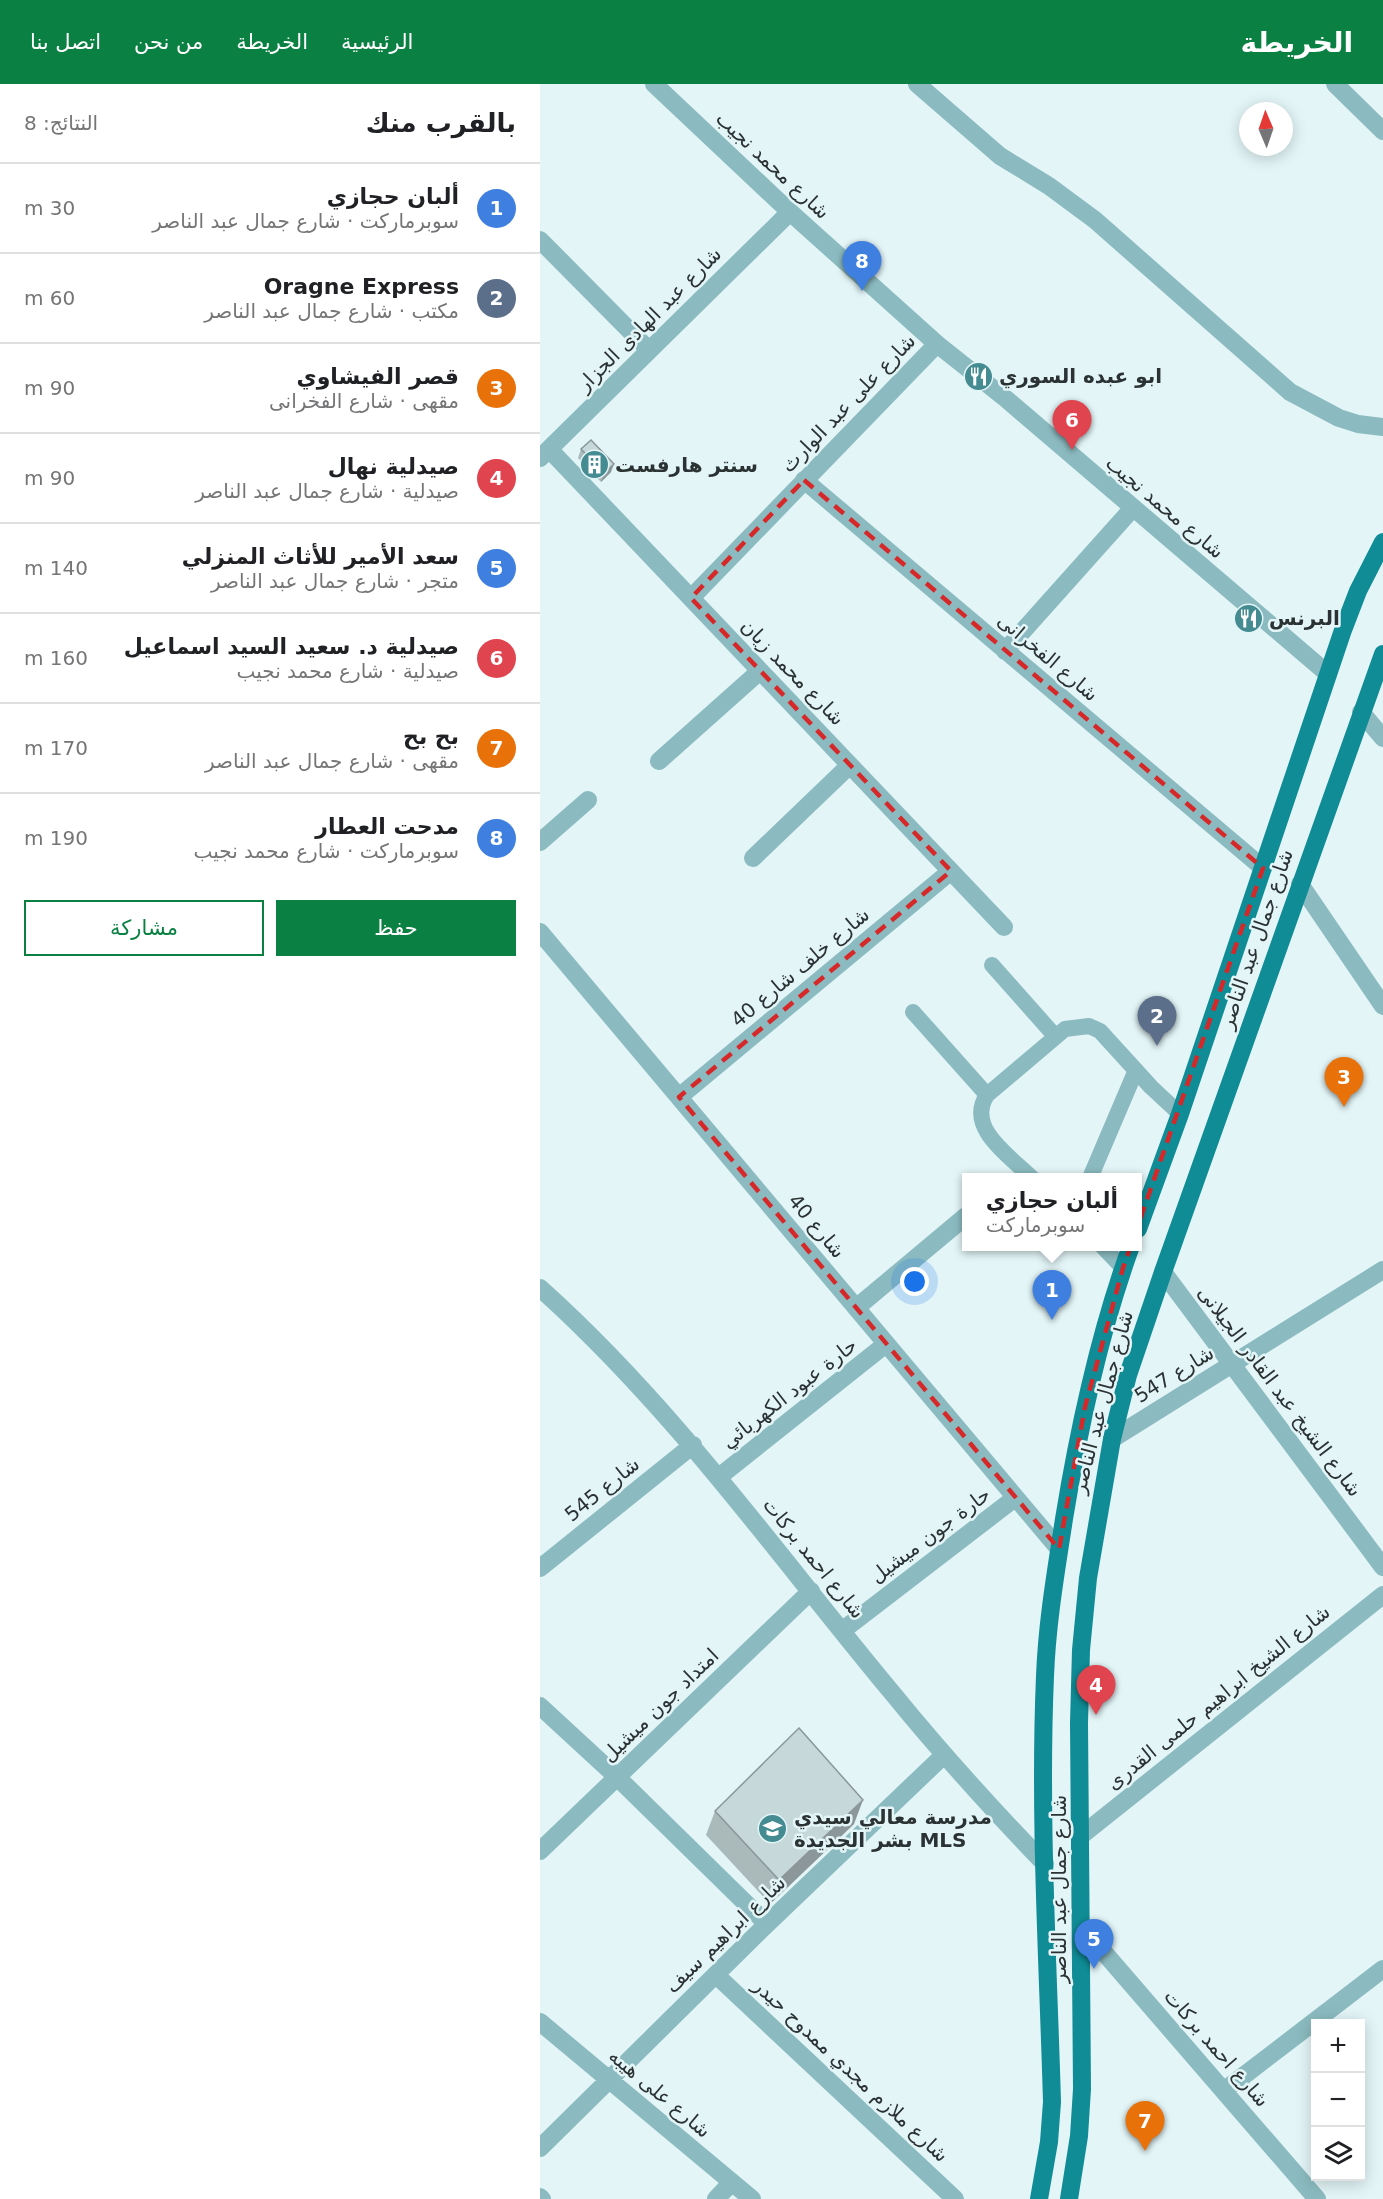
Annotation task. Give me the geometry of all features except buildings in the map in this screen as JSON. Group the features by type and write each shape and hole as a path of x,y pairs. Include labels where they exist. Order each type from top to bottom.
{"main road":[{"name":"شارع جمال عبد الناصر","path":"1142,1216 1180,1114 1328,674 1358,591 1383,542"},
{"name":"شارع جمال عبد الناصر","path":"1070,2199 1079,2136 1082,2089 1082,1836 1079,1723 1081,1650 1088,1578 1112,1439 1128,1375 1163,1272 1360,711 1383,654"},
{"name":"شارع جمال عبد الناصر","path":"1040,2199 1049,2142 1052,2102 1042,1753 1045,1673 1059,1549 1085,1407 1129,1251"}],"street":[{"name":"شارع محمد نجيب","path":"654,84 790,212 937,344 1005,398 1132,509 1328,674"},
{"path":"917,84 1000,156 1049,186 1095,220 1290,392 1339,418 1358,424 1383,427"},
{"path":"1335,84 1383,131"},
{"name":"شارع عبد الهادى الجزار","path":"545,453 790,212"},
{"path":"540,240 648,350"},
{"name":"شارع على عبد الوارث","path":"691,598 937,344"},
{"name":"شارع محمد زيان","path":"545,453 691,598 1004,927"},
{"name":"شارع الفخرانى","path":"804,480 1263,868"},
{"path":"1005,651 1132,509"},
{"path":"659,761 760,671"},
{"path":"1360,711 1383,738"},
{"path":"753,858 850,765"},
{"path":"540,842 588,800"},
{"name":"شارع خلف شارع 40","path":"679,1097 951,871"},
{"path":"1300,884 1383,1006"},
{"name":"شارع 40","path":"540,932 1059,1549"},
{"path":"856,1308 962,1219"},
{"name":"شارع 547","path":"1112,1439 1383,1270"},
{"name":"شارع الشيخ عبد القادر الجيلانى","path":"1163,1272 1383,1567"},
{"name":"شارع احمد بركات","path":"540,1288 622,1368 693,1445 944,1755 1045,1864"},
{"name":"حارة عبود الكهربائي","path":"720,1476 886,1344"},
{"name":"شارع 545","path":"540,1568 693,1445"},
{"name":"حارة جون ميشيل","path":"843,1630 1015,1498"},
{"name":"امتداد جون ميشيل","path":"540,1851 811,1591"},
{"name":"شارع الشيخ ابراهيم حلمى القدرى","path":"1082,1836 1383,1595"},
{"path":"540,1706 617,1777 766,1924"},
{"name":"شارع ابراهيم سيف","path":"540,2148 766,1924 944,1755"},
{"name":"شارع احمد بركات","path":"1082,1927 1317,2199"},
{"path":"1225,2090 1383,1969"},
{"name":"شارع ملازم مجدي ممدوح حيدر","path":"716,1975 955,2199"},
{"name":"شارع على هيبه","path":"540,2022 752,2199"},
{"path":"716,2199 732,2182"}],"lane":[{"path":"992,965 1055,1036"},
{"path":"913,1012 987,1095"},
{"path":"1027,1173 983,1127 980,1111 987,1095 1055,1036 1077,1026 1089,1026 1108,1039 1180,1114"},
{"path":"1092,1173 1136,1070"},
{"path":"1107,1251 1123,1268"}],"highlighted area":[{"path":"804,480 1263,868 1123,1268 1085,1407 1059,1549 679,1097 951,871 691,598"}],"place":[{"name":"مدحت العطار","path":"862,291"},
{"name":"ابو عبده السوري","path":"978,376"},
{"name":"صيدلية د. سعيد السيد اسماعيل","path":"1072,450"},
{"name":"سنتر هارفست","path":"594,465"},
{"name":"البرنس","path":"1248,618"},
{"name":"Oragne Express","path":"1157,1046"},
{"name":"قصر الفيشاوي","path":"1344,1107"},
{"name":"ألبان حجازي","path":"1052,1320"},
{"name":"صيدلية نهال","path":"1096,1715"},
{"name":"مدرسة معالي سيدي بشر الجديدة MLS","path":"773,1829"},
{"name":"سعد الأمير للأثاث المنزلي","path":"1094,1969"},
{"name":"بح بح","path":"1145,2151"}]}
